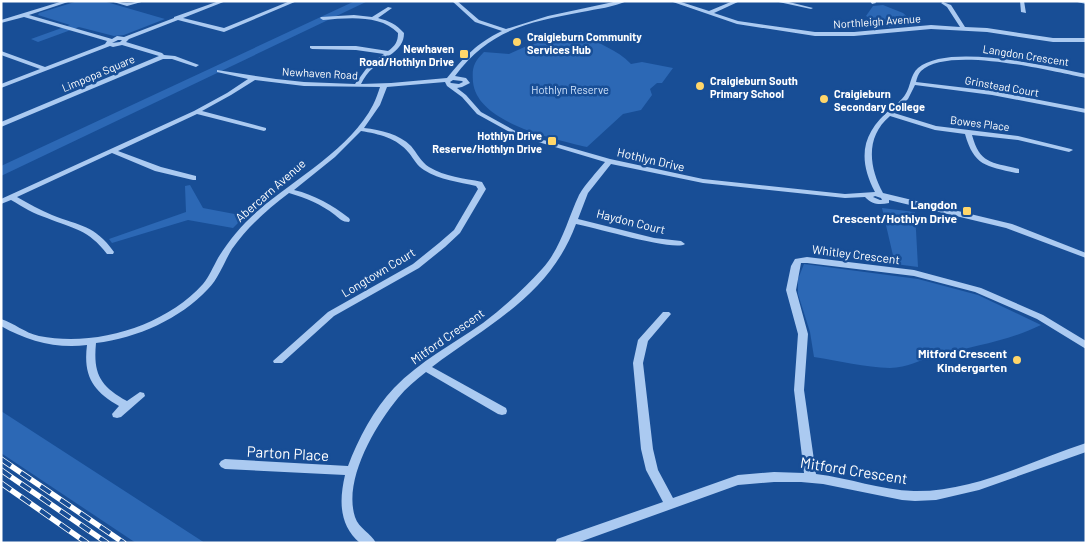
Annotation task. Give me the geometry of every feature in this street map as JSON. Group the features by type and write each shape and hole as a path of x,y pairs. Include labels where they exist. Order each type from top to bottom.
{"street":[{"path":"1,22 69,1"},
{"path":"112,1 127,5 143,1"},
{"path":"24,15 110,42 123,41 176,18 224,1"},
{"path":"176,18 224,30 295,1"},
{"path":"454,1 472,18 504,32"},
{"path":"450,83 476,48 504,32 543,20 625,1"},
{"name":"Northleigh Avenue","path":"672,1 755,26 834,35 905,28 963,28 1053,40 1086,40"},
{"path":"710,14 738,1"},
{"path":"776,1 811,8"},
{"path":"1022,1 1024,12"},
{"path":"1075,1 1085,3"},
{"path":"943,3 949,6 963,28"},
{"path":"373,19 390,8"},
{"path":"323,18 373,19 393,25 402,33 400,42 372,66 357,86"},
{"name":"Limpopa Square","path":"1,125 162,57 160,54 123,41"},
{"name":"Limpopa Square","path":"1,86 110,42"},
{"path":"312,47 356,48 389,53"},
{"path":"2,53 46,69"},
{"path":"162,57 173,57 196,65"},
{"name":"Langdon Crescent","path":"877,196 869,161 870,136 878,123 907,97 916,74 932,63 969,58 1011,62 1086,76"},
{"path":"461,67 462,78"},
{"name":"Newhaven Road","path":"219,71 253,78 308,84 384,86 450,83"},
{"path":"1,202 196,112 225,97 253,78"},
{"path":"450,83 462,78"},
{"path":"462,78 468,82 462,88 464,96"},
{"path":"450,83 464,85"},
{"name":"Hothlyn Drive","path":"450,83 479,112 517,134 609,161 703,182 850,196 877,196 1008,226 1086,256"},
{"name":"Grinstead Court","path":"914,83 992,93 1086,111"},
{"name":"Abercarn Avenue","path":"1,322 26,336 41,340 66,342 92,340 120,335 148,325 187,303 210,280 227,251 246,226 360,129 377,106 384,86"},
{"path":"196,112 264,129"},
{"name":"Bowes Place","path":"889,113 935,128 1018,138 1069,150"},
{"name":"Longtown Court","path":"278,360 331,314 416,266 442,245 457,231 482,190 479,184 444,177 428,170 417,161 412,151 394,136 360,129"},
{"path":"968,132 974,152 980,158 993,165 1016,171"},
{"path":"112,151 158,169 193,178"},
{"name":"Mitford Crescent","path":"370,543 359,536 349,520 345,504 350,471 360,449 387,404 397,391 425,367 498,317 548,268 562,249 583,196 609,161"},
{"path":"287,190 316,198 332,207 346,220"},
{"path":"11,198 47,216 90,232 100,238 110,252"},
{"name":"Haydon Court","path":"574,221 602,225 656,241 681,244"},
{"name":"Whitley Crescent","path":"811,478 799,390 803,334 791,290 798,261 807,260 914,273 978,290 1040,317 1086,346"},
{"path":"666,314 643,340 638,363 647,449 652,470 670,504"},
{"path":"92,340 89,357 91,372 99,387 113,399 127,406"},
{"path":"425,367 502,411"},
{"path":"117,414 140,396"},
{"name":"Mitford Crescent","path":"561,543 738,480 762,477 811,478 913,496 937,495 961,491 1086,447"},
{"name":"Parton Place","path":"225,464 350,471"}],"green space":[{"path":"78,1 103,1 165,19 124,35 114,36 79,27 38,42 31,39 70,25 38,15 39,13"},
{"path":"355,1 368,1 1,176 1,166"},
{"path":"883,5 903,13 916,25 886,27 866,16 873,6"},
{"name":"Hothlyn Reserve","path":"581,32 620,54 631,64 642,62 673,68 662,83 657,83 650,89 652,95 641,110 623,114 587,147 537,134 519,127 488,108 478,96 473,82 473,69 475,63 484,52 509,54 529,45"},
{"path":"190,185 203,208 245,216 233,228 188,220 112,243 109,239 186,212 185,186"},
{"path":"882,208 915,212 918,267 895,264"},
{"path":"804,264 918,279 978,295 1041,325 1003,339 938,355 896,368 814,357 810,332 798,294 798,279"},
{"path":"1,411 205,543 136,543 1,453"}],"railway":[{"path":"1,459 124,543"},
{"path":"1,470 107,543"},
{"path":"1,483 87,543"}],"place":[{"name":"Craigieburn Community Services Hub","path":"517,42"},
{"name":"Newhaven Road/Hothlyn Drive","path":"464,54"},
{"name":"Craigieburn South Primary School","path":"700,86"},
{"name":"Craigieburn Secondary College","path":"824,99"},
{"name":"Hothlyn Drive Reserve/Hothlyn Drive","path":"552,141"},
{"name":"Langdon Crescent/Hothlyn Drive","path":"967,211"},
{"name":"Mitford Crescent Kindergarten","path":"1017,360"}]}
